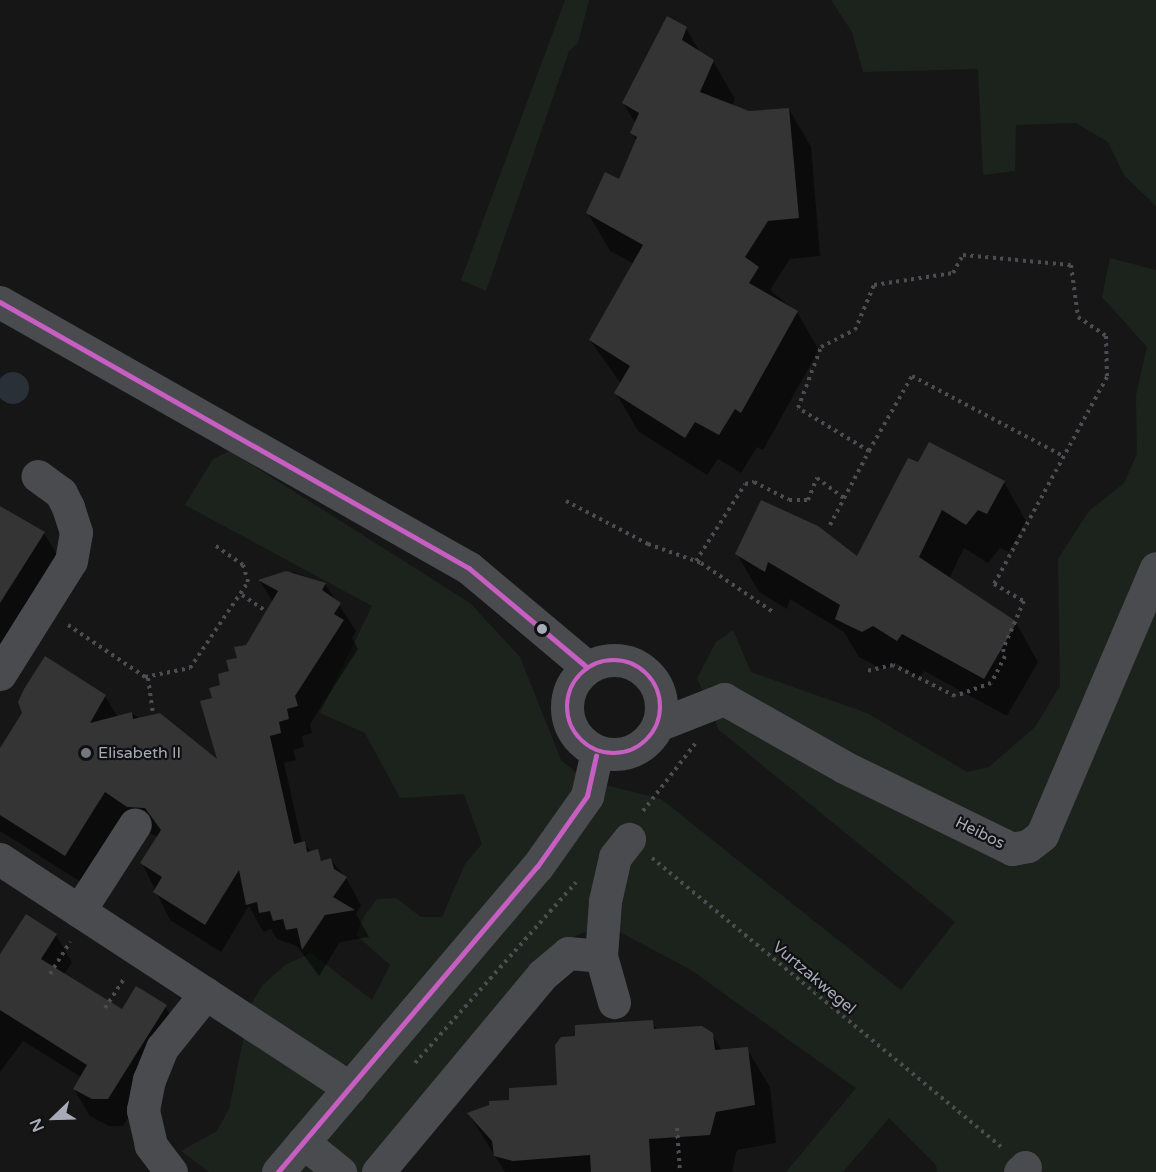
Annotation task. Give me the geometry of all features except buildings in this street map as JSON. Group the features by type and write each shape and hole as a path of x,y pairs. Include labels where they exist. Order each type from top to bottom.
{"street":[{"path":"0,302 469,568 587,667"},
{"path":"0,674 71,561 76,532 61,493 38,476"},
{"name":"Heibos","path":"658,725 697,706 724,699 844,767 1011,849 1029,846 1042,835 1156,568"},
{"path":"609,659 632,663 653,679 661,700 658,725 645,744 626,754 596,756 573,734 566,700 587,667 609,659"},
{"path":"278,1172 477,944 587,796 596,756"},
{"path":"83,914 135,824"},
{"path":"614,1002 601,956 613,868 627,835"},
{"path":"0,859 350,1088"},
{"path":"378,1172 542,975 568,953 601,956"},
{"path":"171,1172 151,1145 143,1110 148,1080 162,1048 206,993"},
{"path":"303,1142 340,1172"}],"path":[{"path":"866,671 894,664 955,696 991,683 1024,601 994,584 1107,377 1106,336 1078,317 1071,266 963,255 953,273 874,285 855,330 821,346 798,408 869,451"},
{"path":"830,525 912,376 1063,456"},
{"path":"696,561 745,484 754,482 789,500 808,500 817,478 844,498"},
{"path":"566,501 648,544 696,561 773,612"},
{"path":"148,678 194,665 242,595 248,582 243,565 214,544"},
{"path":"242,595 266,611"},
{"path":"42,608 148,678 153,715"},
{"path":"627,835 701,736 697,706"},
{"name":"Vurtzakwegel","path":"627,835 1023,1169"},
{"path":"406,1073 579,879"},
{"path":"50,974 83,914"},
{"path":"677,1128 680,1172"}],"shaded area":[{"path":"565,0 589,0 578,43 569,51 486,291 461,280"},
{"path":"831,0 1156,0 1156,206 1124,175 1108,142 1076,123 1016,125 1015,171 983,175 978,69 863,72 852,32"},
{"path":"1110,258 1156,270 1156,1172 937,1172 936,1165 889,1118 843,1172 786,1172 856,1088 691,970 605,924 555,944 364,1172 209,1172 181,1151 217,1131 229,1109 250,1006 262,986 285,965 311,953 372,1000 390,965 356,935 364,916 377,899 396,898 421,917 442,917 465,864 482,844 464,794 400,798 365,733 320,713 372,606 185,505 213,459 230,451 470,603 520,657 561,760 585,780 661,799 901,990 955,922 719,730 697,678 716,642 733,630 751,672 867,713 967,772 989,767 1035,727 1060,686 1058,559 1089,511 1124,483 1137,454 1136,395 1147,347 1102,297"},
{"path":"13,372 24,377 29,388 24,399 13,404 2,399 -3,388 2,377"}],"transit line":[{"path":"0,302 469,568 587,667"},
{"path":"614,660 632,663 647,674 658,689 661,707 658,725 647,740 632,751 614,754 596,751 581,740 570,725 567,707 570,689 581,674 596,663 614,660"},
{"path":"278,1172 537,867 587,796 596,756"}],"place":[{"name":"Elisabeth II","path":"86,753"}]}
